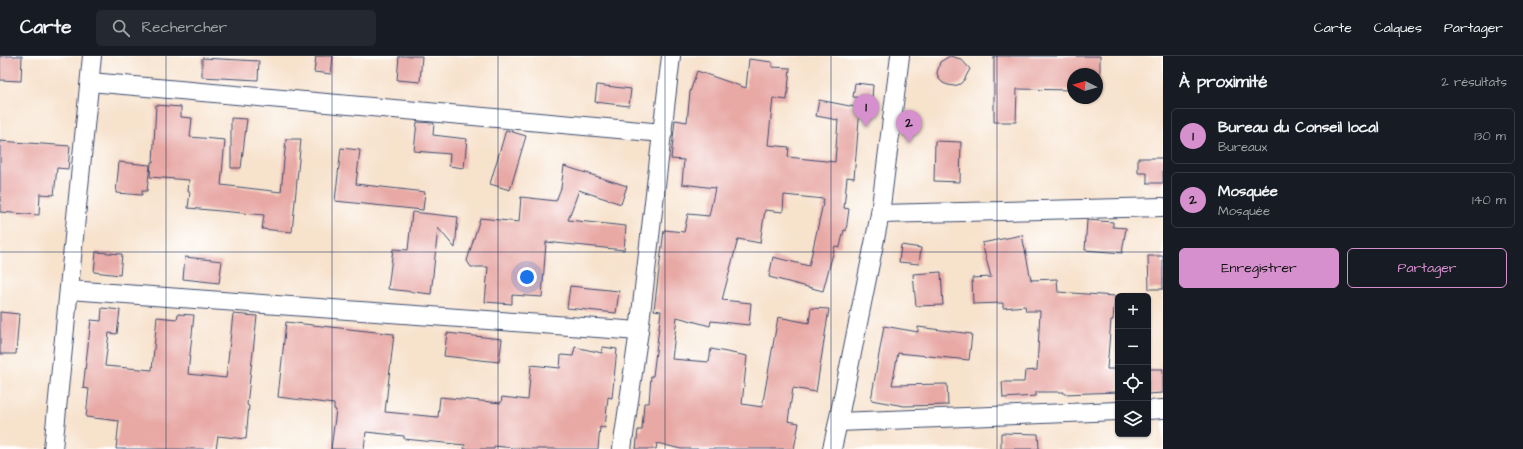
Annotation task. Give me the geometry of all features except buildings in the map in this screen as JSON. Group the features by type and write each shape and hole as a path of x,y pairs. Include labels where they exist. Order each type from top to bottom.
{"street":[{"path":"54,449 92,56"},
{"path":"622,449 639,331 671,56"},
{"path":"832,449 880,214 900,56"},
{"path":"90,82 663,133"},
{"path":"880,214 1163,207"},
{"path":"69,290 639,331"},
{"path":"1151,410 1163,409"},
{"path":"838,422 1115,411"}],"place":[{"name":"Bureau du Conseil local","path":"866,127"},
{"name":"Mosquée","path":"909,143"}]}
